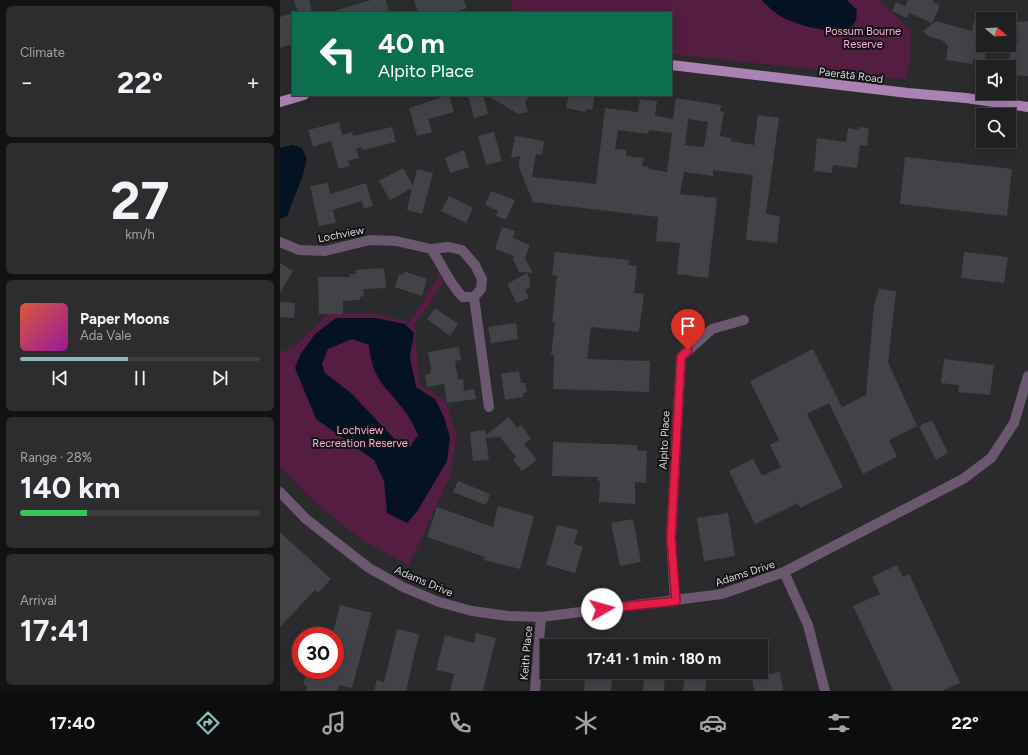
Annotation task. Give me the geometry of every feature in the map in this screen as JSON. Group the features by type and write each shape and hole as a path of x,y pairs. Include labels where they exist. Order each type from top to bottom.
{"main road":[{"name":"Paerātā Road","path":"672,65 908,94 966,98 1028,108"},
{"path":"280,102 301,96"}],"street":[{"name":"Lochview","path":"280,242 300,250 325,251 370,240 396,241 431,249 449,247 462,250 475,265 482,279 482,289 474,297"},
{"path":"431,249 440,261 455,290 463,297 474,297 488,407"},
{"name":"Alpito Place","path":"676,601 671,538 681,357 712,329 744,320"},
{"name":"Adams Drive","path":"280,492 306,519 369,568 402,586 439,602 472,611 508,616 541,617 722,594 784,572 963,479 991,458 1014,423 1028,376"},
{"path":"784,572 808,625 825,691"},
{"name":"Keith Place","path":"535,691 541,617"}],"green space":[{"name":"Possum Bourne Reserve","path":"511,0 879,0 911,30 910,59 906,79 672,54 672,12 514,12"},
{"name":"Lochview Recreation Reserve","path":"440,274 444,281 415,325 419,384 445,400 457,434 450,477 409,565 360,539 307,495 280,467 280,352 295,346 328,314 376,314 410,322"}],"water":[{"path":"762,0 847,0 857,10 856,20 851,26 844,30 822,30 781,17"},
{"path":"292,145 302,148 307,159 303,175 287,216 280,219 280,148"},
{"path":"336,318 375,318 405,324 414,333 410,357 416,387 435,399 444,417 450,438 447,461 418,510 407,523 387,513 384,481 374,460 316,419 295,368 300,355 315,334","holes":["352,339 369,345 376,374 385,388 406,413 418,435 410,447 402,447 351,393 325,373 322,364 328,349"]}],"building":[{"path":"294,0 309,0 312,12 298,12"},
{"path":"371,0 386,0 389,12 338,12 337,10"},
{"path":"414,0 464,0 467,8 455,12 418,12"},
{"path":"908,0 934,0 933,2 940,6 932,23 909,13 907,18 892,11 896,2 905,6"},
{"path":"292,13 292,44 280,48 280,17"},
{"path":"936,21 972,31 974,21 976,21 976,52 986,52 985,60 973,59 972,64 946,60 948,46 942,40 928,36 923,31"},
{"path":"1028,21 1028,76 1016,75 1016,60 1009,60 1010,52 1016,52 1016,44 1018,43 1017,22"},
{"path":"449,96 454,112 428,119 432,132 417,136 409,108"},
{"path":"468,96 483,96 488,114 474,118"},
{"path":"489,96 528,96 525,102 528,112 518,114"},
{"path":"569,96 595,96 592,110 586,109 585,112 566,108"},
{"path":"676,98 721,105 720,111 724,112 720,136 731,138 731,141 754,145 758,115 779,118 766,214 780,216 777,243 746,240 753,175 713,170 713,176 684,172 680,194 717,198 708,278 677,274 680,243 656,241 658,217 533,202 519,167 520,156 511,158 515,136 544,141 542,155 536,154 532,177 596,184 605,108 638,112 640,99 657,101 655,116 673,119","holes":["688,119 708,122 704,147 685,145","618,130 648,134 649,130 672,133 667,172 649,169 649,167 642,166 644,158 626,156 626,150 615,149"]},
{"path":"339,122 342,135 352,132 353,136 392,127 396,142 363,150 361,147 356,149 359,158 348,161 350,166 339,169 331,141 313,147 308,130"},
{"path":"859,127 869,128 867,146 860,145 857,168 833,165 832,173 814,171 817,138 846,142 848,128 859,130"},
{"path":"494,132 502,161 486,165 478,136"},
{"path":"464,150 469,167 450,173 445,158"},
{"path":"905,157 1012,169 1007,216 900,204"},
{"path":"403,168 413,186 417,169 433,173 422,214 407,210 412,188 390,200 379,181"},
{"path":"328,183 330,194 366,183 373,206 364,209 362,201 333,210 336,223 319,226 310,186"},
{"path":"491,191 515,200 506,220 496,216 498,211 485,205"},
{"path":"449,196 473,208 466,223 441,211"},
{"path":"502,227 515,231 513,238 530,245 525,258 533,273 519,272 513,259 514,256 495,249"},
{"path":"555,252 629,260 628,265 637,266 634,293 644,294 639,332 591,327 587,359 650,361 649,392 553,389 554,355 551,355 555,322 552,322 557,276 552,275"},
{"path":"964,252 1008,257 1004,283 961,278"},
{"path":"280,263 293,271 280,293"},
{"path":"384,268 386,288 363,289 364,296 360,297 360,300 343,301 343,314 319,314 318,277 350,277 350,274 356,274 355,270"},
{"path":"404,271 427,279 422,296 395,287 399,274 403,275"},
{"path":"527,273 531,282 529,283 531,287 525,290 529,298 517,303 507,284"},
{"path":"879,289 896,291 888,362 917,426 889,440 897,457 863,474 829,403 807,414 843,487 800,508 798,503 755,524 729,471 753,459 762,476 781,467 770,445 779,440 750,381 813,349 842,407 866,395 874,305"},
{"path":"280,302 295,303 294,318 280,317"},
{"path":"435,308 458,324 450,336 427,319"},
{"path":"516,323 518,339 491,343 488,327"},
{"path":"459,347 461,360 455,361 458,380 463,379 464,391 474,389 476,399 447,403 444,384 427,387 425,375 430,374 431,369 428,352"},
{"path":"944,359 994,365 990,395 958,392 959,385 941,383"},
{"path":"519,371 521,383 525,383 527,392 523,393 523,397 505,400 501,374"},
{"path":"509,417 517,428 521,425 531,439 524,444 537,460 522,471 513,459 516,457 500,437 486,438 489,460 473,461 470,432 485,430 486,435"},
{"path":"932,420 948,453 936,460 919,426"},
{"path":"553,442 637,445 637,450 647,451 646,483 635,482 635,504 599,502 600,481 598,481 598,477 552,476"},
{"path":"458,481 490,494 486,505 453,492"},
{"path":"498,506 534,516 520,569 484,560 485,557 427,537 437,507 493,527"},
{"path":"728,513 735,556 704,561 697,518"},
{"path":"633,519 641,562 620,566 611,523"},
{"path":"557,525 578,530 574,544 583,547 575,573 546,565"},
{"path":"280,532 331,579 318,593 315,590 280,627"},
{"path":"897,565 903,577 909,574 960,683 942,691 893,691 853,606 880,594 872,577"},
{"path":"340,605 372,613 352,688 339,685 337,691 306,691 307,686 303,685 305,679 344,679 344,627 334,627"},
{"path":"397,629 419,634 406,691 374,691 377,680 384,682"},
{"path":"476,633 496,638 483,691 450,691 454,674 436,670 445,635 474,643"},
{"path":"780,672 783,691 754,691 752,679 768,679 768,674"},
{"path":"585,679 612,679 611,691 584,691"},
{"path":"644,679 665,679 664,691 643,691"},
{"path":"684,679 706,679 705,691 683,691"}],"route":[{"path":"602,609 676,601 671,538 681,357 688,350"}]}
